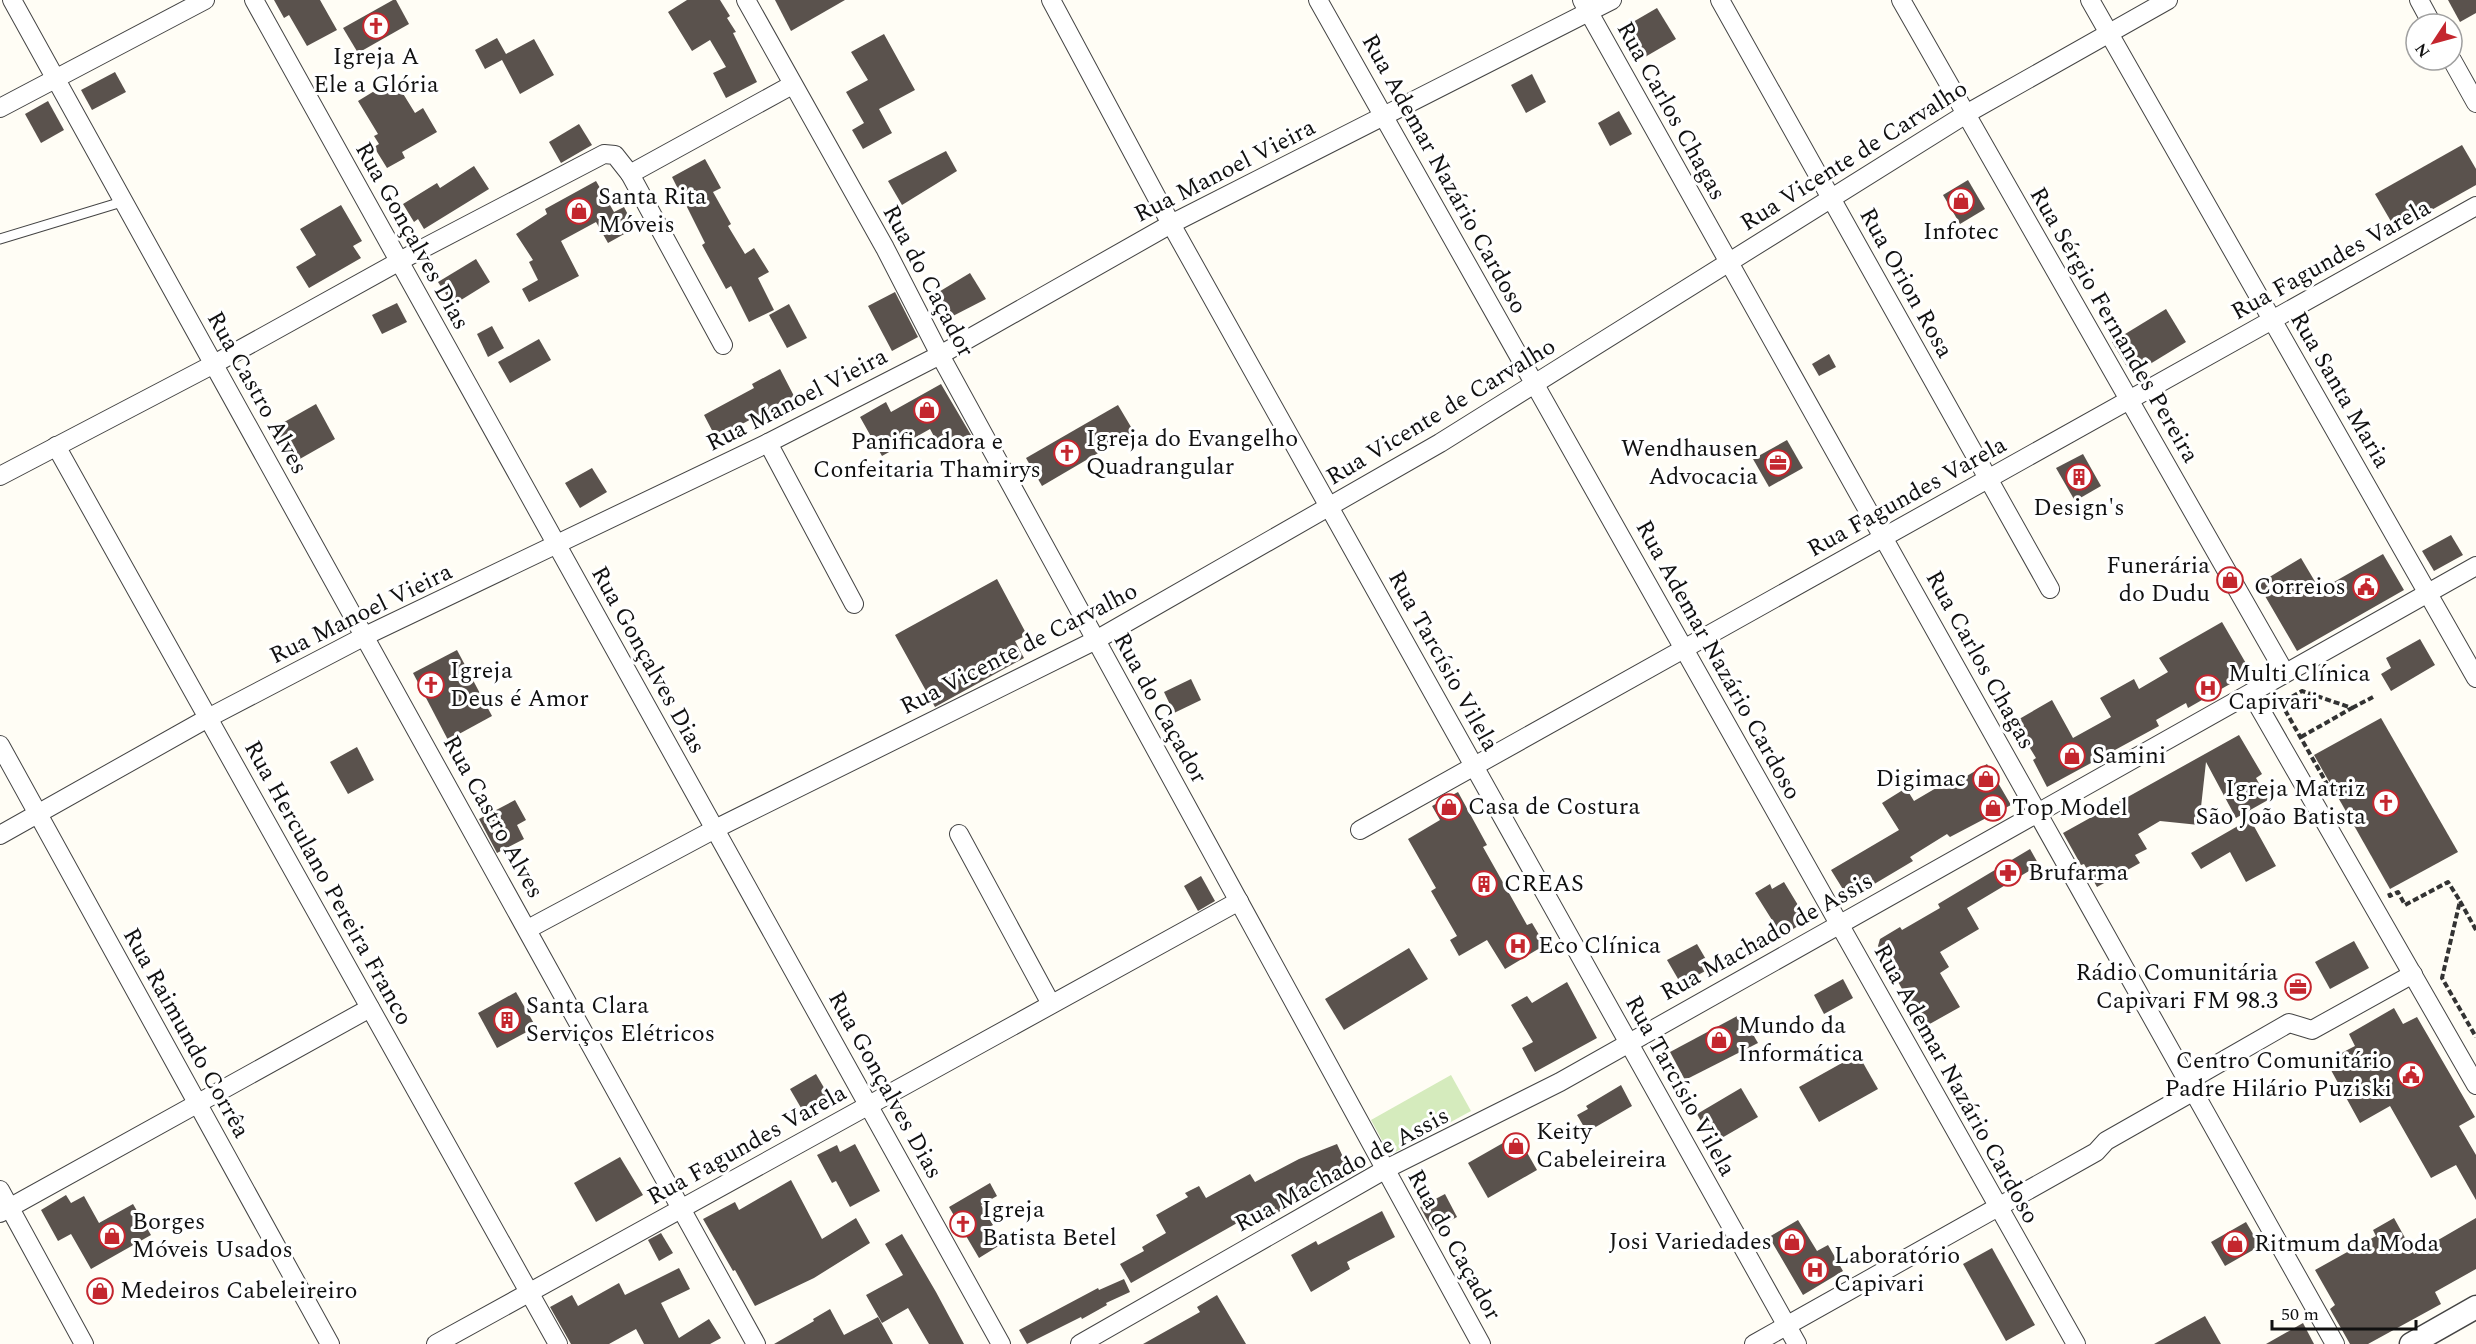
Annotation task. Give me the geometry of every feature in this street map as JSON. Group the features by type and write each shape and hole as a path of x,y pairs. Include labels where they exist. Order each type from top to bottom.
{"street":[{"name":"Rua Castro Alves","path":"12,0 683,1208 756,1344"},
{"path":"0,108 205,0"},
{"name":"Rua Gonçalves Dias","path":"254,0 1001,1344"},
{"name":"Rua do Caçador","path":"746,0 885,248 940,355 1481,1344"},
{"name":"Rua Tarcísio Vilela","path":"1051,0 1171,224 1797,1344"},
{"name":"Rua Ademar Nazário Cardoso","path":"1318,0 2076,1344"},
{"name":"Rua Manoel Vieira","path":"0,836 208,718 365,636 768,442 940,355 1171,224 1384,116 1585,6 1612,0"},
{"name":"Rua Orion Rosa","path":"1720,0 2050,589"},
{"name":"Rua Sérgio Fernandes Pereira","path":"1901,0 2285,673"},
{"name":"Rua Santa Maria","path":"2090,0 2476,678"},
{"name":"Rua Vicente de Carvalho","path":"528,929 715,829 1096,640 1330,508 1440,443 1966,114 2168,0"},
{"name":"Rua Carlos Chagas","path":"1585,6 2335,1344"},
{"path":"2459,72 2476,103"},
{"path":"630,174 792,85"},
{"path":"0,476 214,364 399,262 604,154 615,155 630,174 723,345"},
{"name":"Rua Fagundes Varela","path":"1360,830 2476,206"},
{"path":"768,442 854,604"},
{"name":"Rua Herculano Pereira Franco","path":"56,446 558,1344"},
{"name":"Rua Machado de Assis","path":"1080,1344 1386,1169 1520,1103 2476,566"},
{"path":"2251,693 2476,1084"},
{"name":"Rua Raimundo Corrêa","path":"0,745 330,1344"},
{"path":"959,834 1051,1004"},
{"name":"Rua Fagundes Varela","path":"436,1344 1239,901"},
{"path":"1754,1344 2096,1152 2106,1142 2289,1023 2312,1030 2413,974"},
{"path":"5,1210 370,1008"},
{"path":"0,1190 5,1210 84,1344"},
{"path":"2411,1344 2476,1307"}],"lane":[{"path":"0,239 125,201"}],"path":[{"path":"2340,807 2282,703 2302,691 2352,708"},
{"path":"2301,737 2373,697"},
{"path":"2385,886 2390,896 2398,892 2405,905 2448,882 2476,930"},
{"path":"2460,902 2442,978 2476,1036"}],"green space":[{"path":"1451,1075 1471,1111 1390,1155 1371,1120"}],"building":[{"path":"274,0 320,0 337,30 307,46 289,15 284,18"},
{"name":"Igreja A Ele a Glória","path":"396,0 409,24 358,53 343,28"},
{"path":"687,0 720,0 730,16 727,18 736,32 733,33 757,82 726,98 713,73 726,67 710,40 692,51 668,12"},
{"path":"775,0 845,0 791,31"},
{"path":"2448,0 2476,0 2476,13 2464,20 2464,12 2455,12"},
{"path":"1657,8 1676,39 1645,57 1626,26"},
{"path":"884,34 915,90 879,109 892,133 863,149 852,130 864,123 846,92 868,80 851,52"},
{"path":"497,38 506,54 534,39 554,75 520,94 502,60 485,69 475,50"},
{"path":"115,72 126,92 92,110 81,90"},
{"path":"1532,74 1546,102 1526,113 1511,85"},
{"path":"394,79 415,113 423,108 437,132 402,152 405,158 387,168 374,147 379,144 374,136 378,134 358,101"},
{"path":"48,101 64,130 41,143 25,114"},
{"path":"1619,111 1632,134 1610,146 1598,123"},
{"path":"579,124 592,145 561,163 549,142"},
{"path":"2462,145 2476,169 2476,185 2396,230 2375,194"},
{"path":"946,151 957,171 902,205 888,181"},
{"path":"705,159 721,188 713,192 731,224 728,226 745,254 754,248 769,272 758,278 774,310 749,322 731,286 726,289 702,245 705,243 672,177"},
{"path":"474,166 489,189 424,229 418,219 414,222 403,204 437,183 440,188"},
{"name":"Infotec","path":"1968,180 1985,209 1960,224 1943,195"},
{"path":"596,181 614,212 624,207 635,228 608,243 596,222 561,241 579,276 529,302 522,289 538,280 529,262 533,260 516,234 547,214 545,209"},
{"path":"341,205 362,241 353,246 361,258 309,288 296,267 316,255 300,229"},
{"path":"476,259 490,282 453,305 438,282"},
{"path":"970,273 986,299 949,318 937,293"},
{"path":"895,292 918,337 892,351 868,306"},
{"path":"397,303 407,322 382,334 372,315"},
{"path":"789,304 807,338 787,348 769,315"},
{"path":"2166,309 2186,342 2132,375 2112,342"},
{"path":"492,326 504,348 488,357 477,334"},
{"path":"539,339 551,360 510,383 498,362"},
{"path":"1829,354 1836,367 1819,376 1812,364"},
{"path":"780,369 794,396 716,438 704,415 754,388 752,384"},
{"path":"941,384 971,435 942,451 930,429 882,456 860,417 886,402 891,412"},
{"path":"316,404 335,439 291,464 272,429"},
{"name":"Igreja do Evangelho Quadrangular","path":"1118,405 1134,432 1042,486 1026,458"},
{"name":"Wendhausen Advocacia","path":"1787,440 1803,468 1769,487 1753,459"},
{"name":"Design's","path":"2083,454 2101,486 2075,501 2056,468"},
{"path":"592,468 607,492 580,508 565,483"},
{"path":"2451,535 2463,555 2434,571 2422,551"},
{"path":"2383,554 2404,590 2297,651 2258,584 2301,558 2320,590"},
{"path":"997,579 1027,635 1015,641 1024,658 935,707 895,635"},
{"path":"2222,622 2251,672 2188,708 2186,703 2156,720 2159,726 2047,787 2033,760 2036,758 2014,722 2052,700 2073,738 2111,717 2100,698 2134,679 2139,689 2168,672 2159,658"},
{"path":"2420,639 2435,665 2391,691 2381,674 2391,668 2386,658"},
{"path":"457,650 492,716 448,740 413,673"},
{"path":"1191,679 1201,700 1174,713 1164,692"},
{"name":"Igreja Matriz São João Batista","path":"2381,718 2458,852 2390,889 2314,755"},
{"path":"2239,735 2262,774 2256,778 2268,800 2236,818 2206,762 2199,825 2160,821 2138,834 2147,849 2135,855 2140,863 2097,887 2084,864 2081,865 2063,833"},
{"path":"357,747 374,780 348,794 330,762"},
{"path":"1987,764 2011,805 1950,837 1947,834 1910,857 1913,861 1849,899 1831,870 1899,830 1882,803 1906,788 1914,801 1948,781 1950,786"},
{"path":"1458,792 1487,845 1483,847 1527,925 1532,923 1545,945 1505,969 1487,940 1459,956 1450,940 1457,936 1431,891 1436,888 1408,839 1440,820 1432,806"},
{"path":"515,800 526,820 517,825 524,839 497,853 479,819"},
{"path":"2250,819 2276,866 2246,882 2230,852 2201,869 2191,853"},
{"path":"2030,849 2039,865 1967,908 1979,929 1940,952 1949,967 1940,973 1960,1007 1919,1030 1901,999 1906,996 1878,946 1880,939 1900,927 1902,930 1940,908 1938,904"},
{"path":"1201,876 1215,901 1198,911 1184,886"},
{"path":"1784,882 1804,915 1794,920 1798,926 1782,936 1755,893 1770,884 1772,889"},
{"path":"2354,941 2369,968 2330,989 2315,962"},
{"path":"1697,944 1711,968 1681,984 1667,960"},
{"path":"1409,948 1428,979 1344,1030 1325,999"},
{"path":"1843,979 1853,998 1824,1014 1814,995"},
{"path":"1567,982 1597,1038 1535,1072 1522,1048 1533,1042 1511,1005 1527,996 1532,1003"},
{"name":"Santa Clara Serviços Elétricos","path":"516,992 536,1027 497,1048 478,1013"},
{"name":"Centro Comunitário Padre Hilário Puziski","path":"2394,1008 2403,1024 2417,1017 2475,1117 2459,1126 2476,1155 2476,1200 2456,1165 2431,1178 2390,1106 2360,1123 2326,1061 2355,1046 2349,1034"},
{"path":"1741,1014 1758,1043 1685,1080 1670,1052"},
{"path":"1858,1054 1878,1089 1819,1122 1799,1087"},
{"path":"816,1074 830,1098 804,1113 790,1089"},
{"path":"1621,1085 1632,1106 1587,1132 1577,1115 1588,1109 1586,1106"},
{"path":"1741,1088 1758,1117 1713,1143 1697,1114"},
{"path":"1517,1135 1537,1170 1488,1198 1468,1163"},
{"path":"855,1144 880,1191 850,1207 836,1181 832,1183 817,1155 837,1145 840,1152"},
{"path":"1337,1144 1349,1170 1292,1197 1295,1203 1277,1213 1274,1206 1247,1221 1246,1218 1131,1283 1120,1264 1144,1251 1142,1247 1166,1233 1156,1215 1188,1197 1185,1193 1199,1186 1206,1198 1250,1174 1255,1182 1299,1159"},
{"path":"620,1157 643,1195 596,1222 574,1183"},
{"path":"791,1180 822,1239 856,1218 870,1243 814,1278 755,1306 703,1219 735,1202 739,1210"},
{"path":"990,1183 997,1196 981,1205 993,1225 989,1227 1000,1245 979,1258 949,1207"},
{"path":"1445,1194 1457,1217 1433,1230 1420,1207"},
{"name":"Borges Móveis Usados","path":"66,1195 71,1203 84,1196 99,1223 133,1204 151,1235 91,1269 71,1234 58,1241 41,1210"},
{"path":"1382,1211 1395,1237 1347,1262 1350,1269 1311,1292 1291,1255 1316,1241 1318,1245"},
{"path":"2394,1218 2414,1254 2476,1218 2476,1269 2435,1292 2441,1304 2368,1344 2350,1344 2330,1309 2335,1305 2315,1270 2376,1236 2373,1230"},
{"path":"1798,1220 1817,1251 1828,1245 1843,1271 1803,1295 1769,1237"},
{"name":"Ritmum da Moda","path":"2246,1222 2260,1246 2225,1266 2211,1242"},
{"path":"661,1233 673,1253 659,1261 648,1240"},
{"path":"902,1234 964,1344 929,1344 908,1308 882,1323 866,1295 903,1275 885,1244"},
{"path":"1992,1248 2035,1325 2006,1341 1963,1264"},
{"path":"679,1268 690,1289 661,1303 679,1338 709,1319 721,1338 710,1344 644,1344 636,1329 609,1344 571,1344 550,1307 572,1295 578,1306 619,1283 625,1295"},
{"name":"Medeiros Cabeleireiro","path":"104,1279 113,1294 97,1303 88,1288"},
{"path":"1124,1279 1130,1292 1106,1303 1107,1305 1082,1319 1081,1317 1027,1344 1019,1330 1098,1288 1099,1290"},
{"path":"1217,1295 1246,1344 1143,1344 1200,1312 1197,1307"},
{"path":"830,1309 844,1335 878,1317 893,1344 774,1344"},
{"path":"2205,1316 2221,1344 2154,1344"},
{"path":"2303,1323 2314,1344 2266,1344"}],"place":[{"name":"Igreja A Ele a Glória","path":"376,26"},
{"name":"Infotec","path":"1961,201"},
{"name":"Santa Rita Móveis","path":"579,211"},
{"name":"Panificadora e Confeitaria Thamirys","path":"927,410"},
{"name":"Igreja do Evangelho Quadrangular","path":"1067,453"},
{"name":"Wendhausen Advocacia","path":"1778,463"},
{"name":"Design's","path":"2079,477"},
{"name":"Funerária do Dudu","path":"2230,580"},
{"name":"Correios","path":"2366,587"},
{"name":"Igreja Deus é Amor","path":"431,685"},
{"name":"Multi Clínica Capivari","path":"2208,688"},
{"name":"Samini","path":"2072,756"},
{"name":"Digimac","path":"1986,779"},
{"name":"Igreja Matriz São João Batista","path":"2386,803"},
{"name":"Casa de Costura","path":"1449,807"},
{"name":"Top Model","path":"1993,808"},
{"name":"Brufarma","path":"2008,873"},
{"name":"CREAS","path":"1484,884"},
{"name":"Eco Clínica","path":"1518,946"},
{"name":"Rádio Comunitária Capivari FM 98.3","path":"2298,987"},
{"name":"Santa Clara Serviços Elétricos","path":"507,1020"},
{"name":"Mundo da Informática","path":"1719,1040"},
{"name":"Centro Comunitário Padre Hilário Puziski","path":"2411,1075"},
{"name":"Keity Cabeleireira","path":"1516,1146"},
{"name":"Igreja Batista Betel","path":"963,1224"},
{"name":"Borges Móveis Usados","path":"112,1236"},
{"name":"Josi Variedades","path":"1792,1242"},
{"name":"Ritmum da Moda","path":"2235,1244"},
{"name":"Laboratório Capivari","path":"1815,1270"},
{"name":"Medeiros Cabeleireiro","path":"100,1291"}]}
